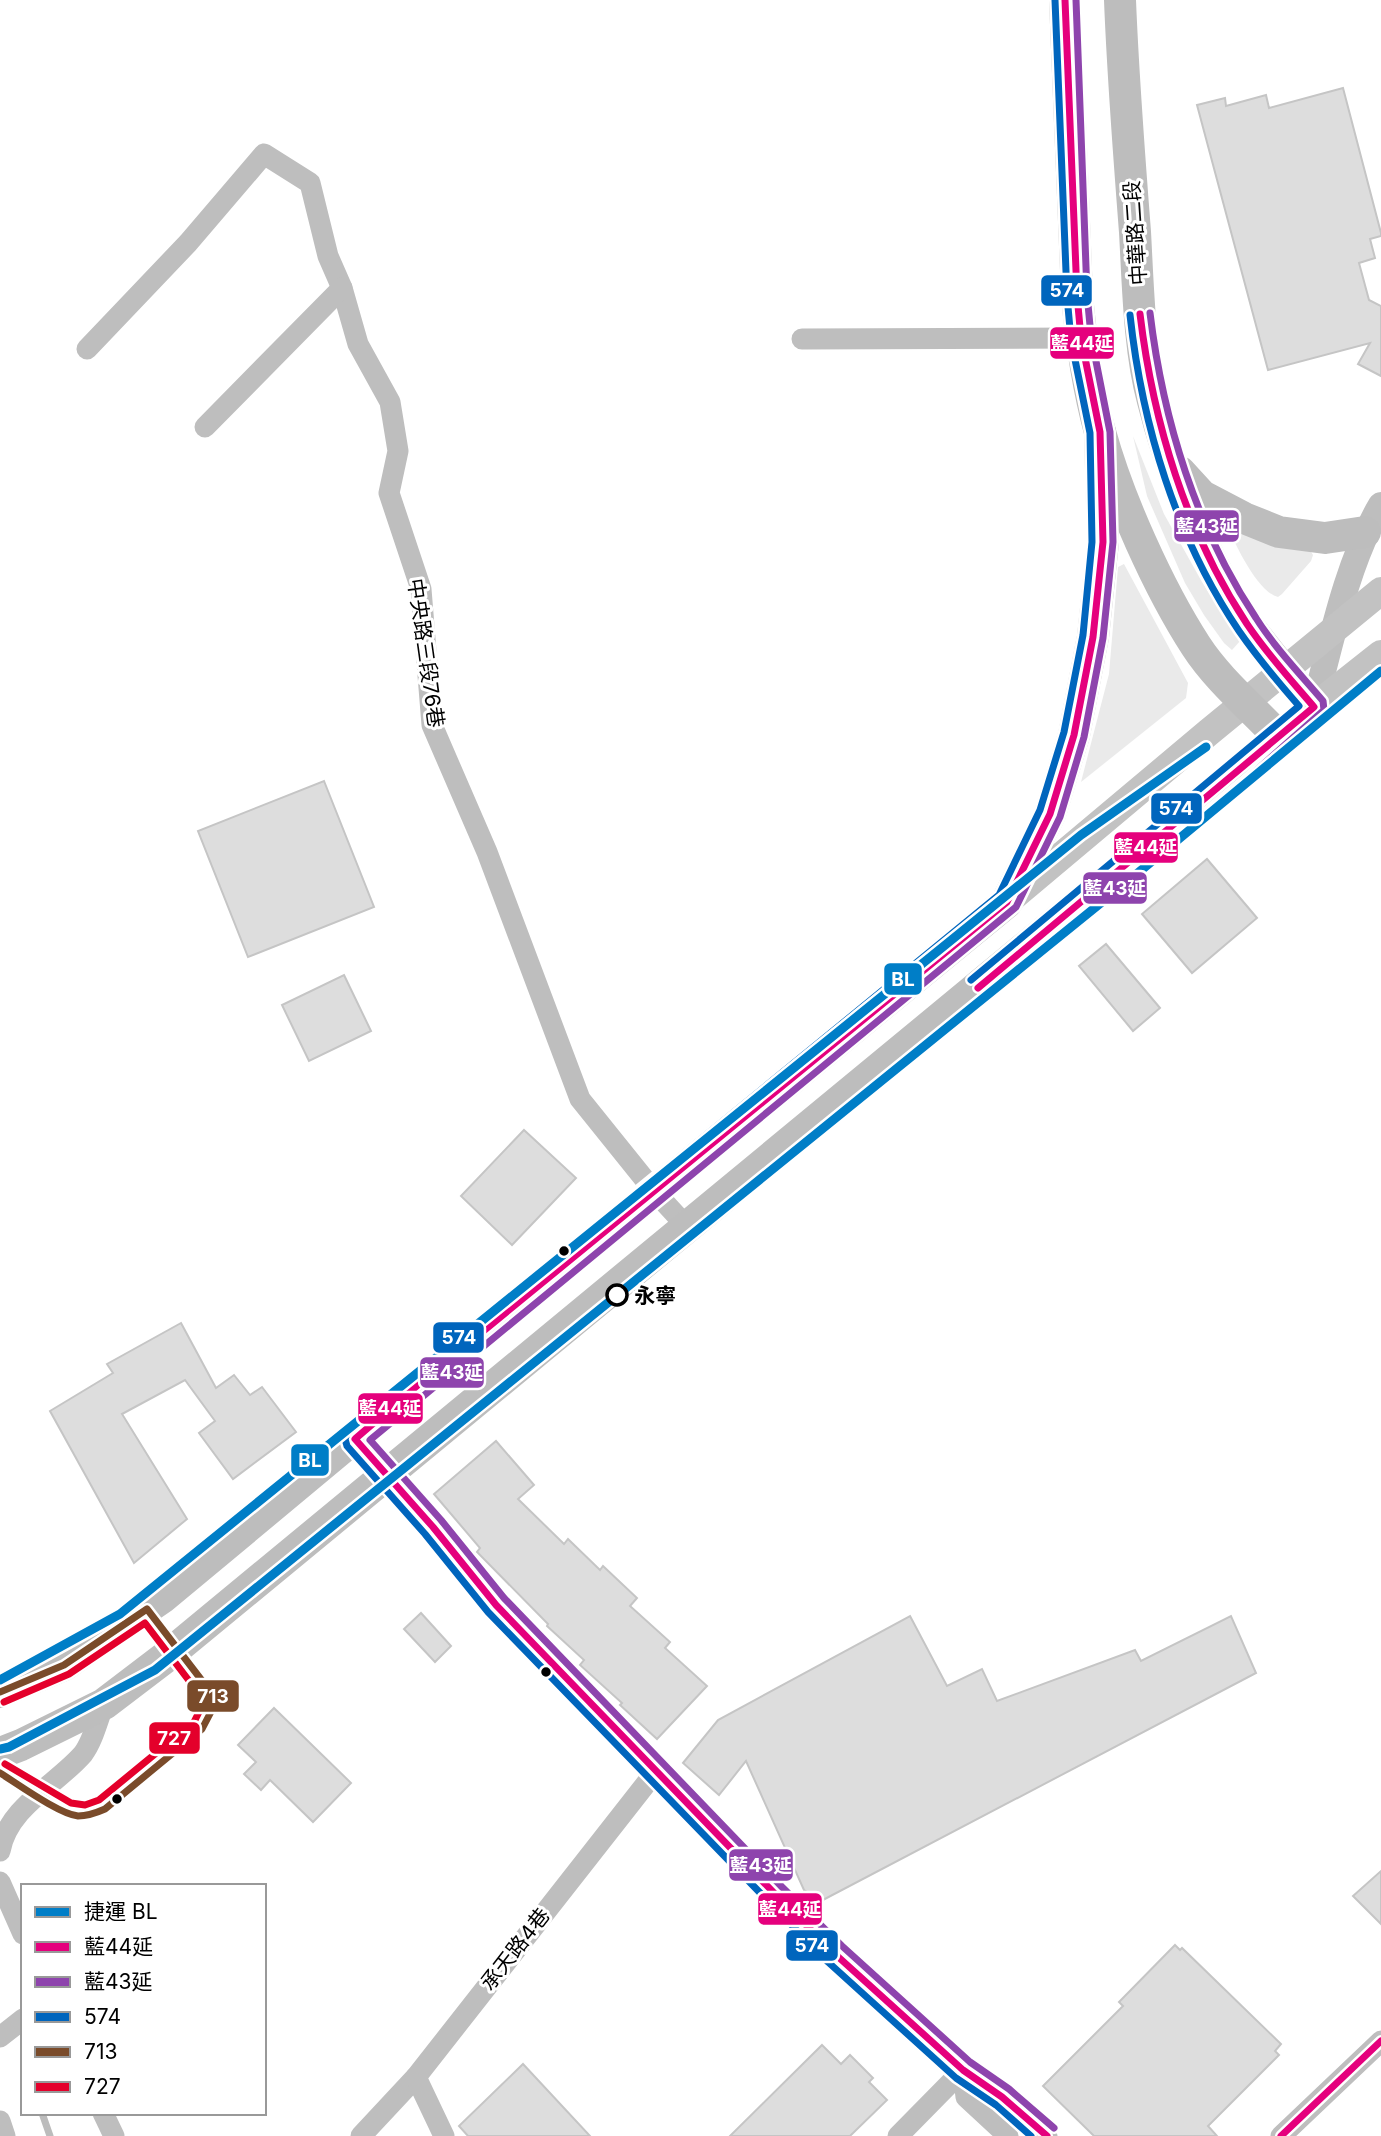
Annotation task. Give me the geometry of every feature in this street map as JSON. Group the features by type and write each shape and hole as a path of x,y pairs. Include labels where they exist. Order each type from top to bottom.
{"main road":[{"path":"1065,0 1081,338 1100,432 1126,505 1173,606 1209,663 1279,737"},
{"name":"中華路二段","path":"1120,0 1140,320 1152,399 1172,463 1220,577 1246,622 1314,706"},
{"path":"1007,902 1050,814 1074,735 1093,637 1103,542 1100,432"},
{"path":"1172,463 1202,496 1244,518 1279,531 1325,538 1365,532"},
{"path":"0,1692 64,1665 147,1609 1381,591"},
{"path":"0,1753 33,1740 104,1704 177,1648 688,1228 1314,706 1381,654"},
{"path":"147,1609 177,1648"}],"street":[{"name":"中央路三段76巷","path":"87,349 188,243 264,154 310,183 328,256 342,288 358,344 390,402 398,451 389,493 421,589 432,724 487,852 580,1099 654,1191 688,1228"},
{"path":"205,427 342,288"},
{"path":"802,339 1081,338"},
{"path":"1314,706 1334,629 1365,532 1381,505"},
{"path":"355,1439 433,1527 496,1605 835,1954 963,2070 1002,2097 1047,2136"},
{"path":"0,1852 6,1830 37,1795 85,1752 104,1704"},
{"name":"承天路4巷","path":"361,2136 416,2077 656,1771"},
{"path":"0,1882 21,1929"},
{"path":"0,2037 21,2021"},
{"path":"1281,2136 1381,2041"},
{"path":"898,2136 963,2070"},
{"path":"963,2070 966,2097 1008,2136"},
{"path":"416,2077 444,2136"},
{"path":"104,2115 114,2136"},
{"path":"0,2121 5,2136"}],"shaded area":[{"path":"1133,436 1164,514 1202,582 1240,641 1232,650 1204,615 1185,583 1147,496"},
{"path":"1226,523 1310,550 1313,555 1311,561 1278,597 1262,586 1254,576"},
{"path":"1124,564 1188,683 1186,698 1081,782 1109,674 1118,567"}],"building":[{"path":"1343,88 1381,233 1381,236 1370,239 1375,258 1359,263 1369,300 1381,306 1381,376 1358,364 1370,343 1268,370 1197,105 1225,98 1226,106 1266,95 1269,108"},
{"path":"324,781 374,907 248,957 198,831"},
{"path":"1207,859 1257,918 1192,973 1142,914"},
{"path":"1106,944 1160,1008 1133,1031 1079,966"},
{"path":"344,975 371,1031 309,1061 282,1005"},
{"path":"524,1130 576,1178 512,1245 461,1196"},
{"path":"181,1323 216,1388 234,1375 250,1395 262,1387 296,1432 233,1479 199,1433 215,1421 185,1380 122,1414 187,1519 134,1563 50,1411 113,1373 107,1364"},
{"path":"496,1441 534,1485 518,1499 564,1544 568,1539 600,1570 603,1566 637,1598 630,1606 670,1642 665,1648 707,1686 657,1739 580,1665 584,1660 547,1626 548,1624 477,1552 480,1548 434,1494"},
{"path":"421,1613 451,1646 435,1662 404,1629"},
{"path":"910,1616 947,1686 982,1669 997,1701 1135,1650 1141,1661 1231,1616 1256,1673 821,1901 804,1890 746,1761 719,1795 683,1763 718,1720"},
{"path":"274,1708 351,1783 313,1822 270,1780 261,1790 244,1774 256,1762 238,1745"},
{"path":"1381,1871 1381,1924 1353,1896"},
{"path":"1175,1945 1180,1950 1182,1948 1281,2044 1275,2051 1279,2055 1208,2126 1217,2136 1094,2136 1043,2086 1123,2006 1119,2002"},
{"path":"822,2045 841,2064 850,2055 873,2078 869,2082 887,2100 850,2136 730,2136"},
{"path":"523,2064 590,2136 468,2136 459,2126"}],"waterway":[{"path":"43,2115 50,2136"}],"metro line":[{"name":"BL","path":"0,1749 9,1747 155,1670 1139,872 1381,671"},
{"name":"BL","path":"0,1680 120,1614 1081,835 1206,747"}],"transit line":[{"name":"574","path":"1031,2136 996,2105 956,2078 828,1962 488,1612 425,1534 347,1446 345,1439 348,1431 419,1370 999,895 1040,810 1064,732 1083,635 1092,542 1090,433 1071,340 1067,296 1055,0"},
{"name":"藍44延","path":"1047,2136 1002,2097 963,2070 835,1954 775,1894 496,1605 433,1527 355,1439 1007,902 1050,814 1074,735 1093,637 1103,542 1100,432 1081,338 1077,295 1065,0"},
{"name":"藍43延","path":"1054,2128 1009,2089 970,2062 842,1946 782,1887 504,1598 441,1520 370,1440 1016,907 1060,817 1084,737 1103,638 1113,542 1110,432 1091,336 1087,294 1076,0"},
{"name":"藍43延","path":"985,996 1249,777 1324,710 1323,701 1263,629 1216,547 1185,472 1173,433 1150,313"},
{"name":"藍44延","path":"978,988 1314,707 1279,667 1247,624 1206,552 1163,435 1140,314"},
{"name":"574","path":"971,980 1299,706 1239,631 1197,558 1180,519 1153,439 1143,398 1130,315"},
{"name":"713","path":"0,1692 64,1665 147,1609 213,1695 214,1706 202,1729 105,1809 92,1814 78,1816 60,1810 0,1773"},
{"name":"727","path":"4,1702 69,1674 145,1623 203,1699 194,1722 99,1800 85,1805 71,1803 5,1764"},
{"name":"藍44延","path":"1281,2136 1381,2041"}],"place":[{"name":"永寧","path":"617,1295"}]}
